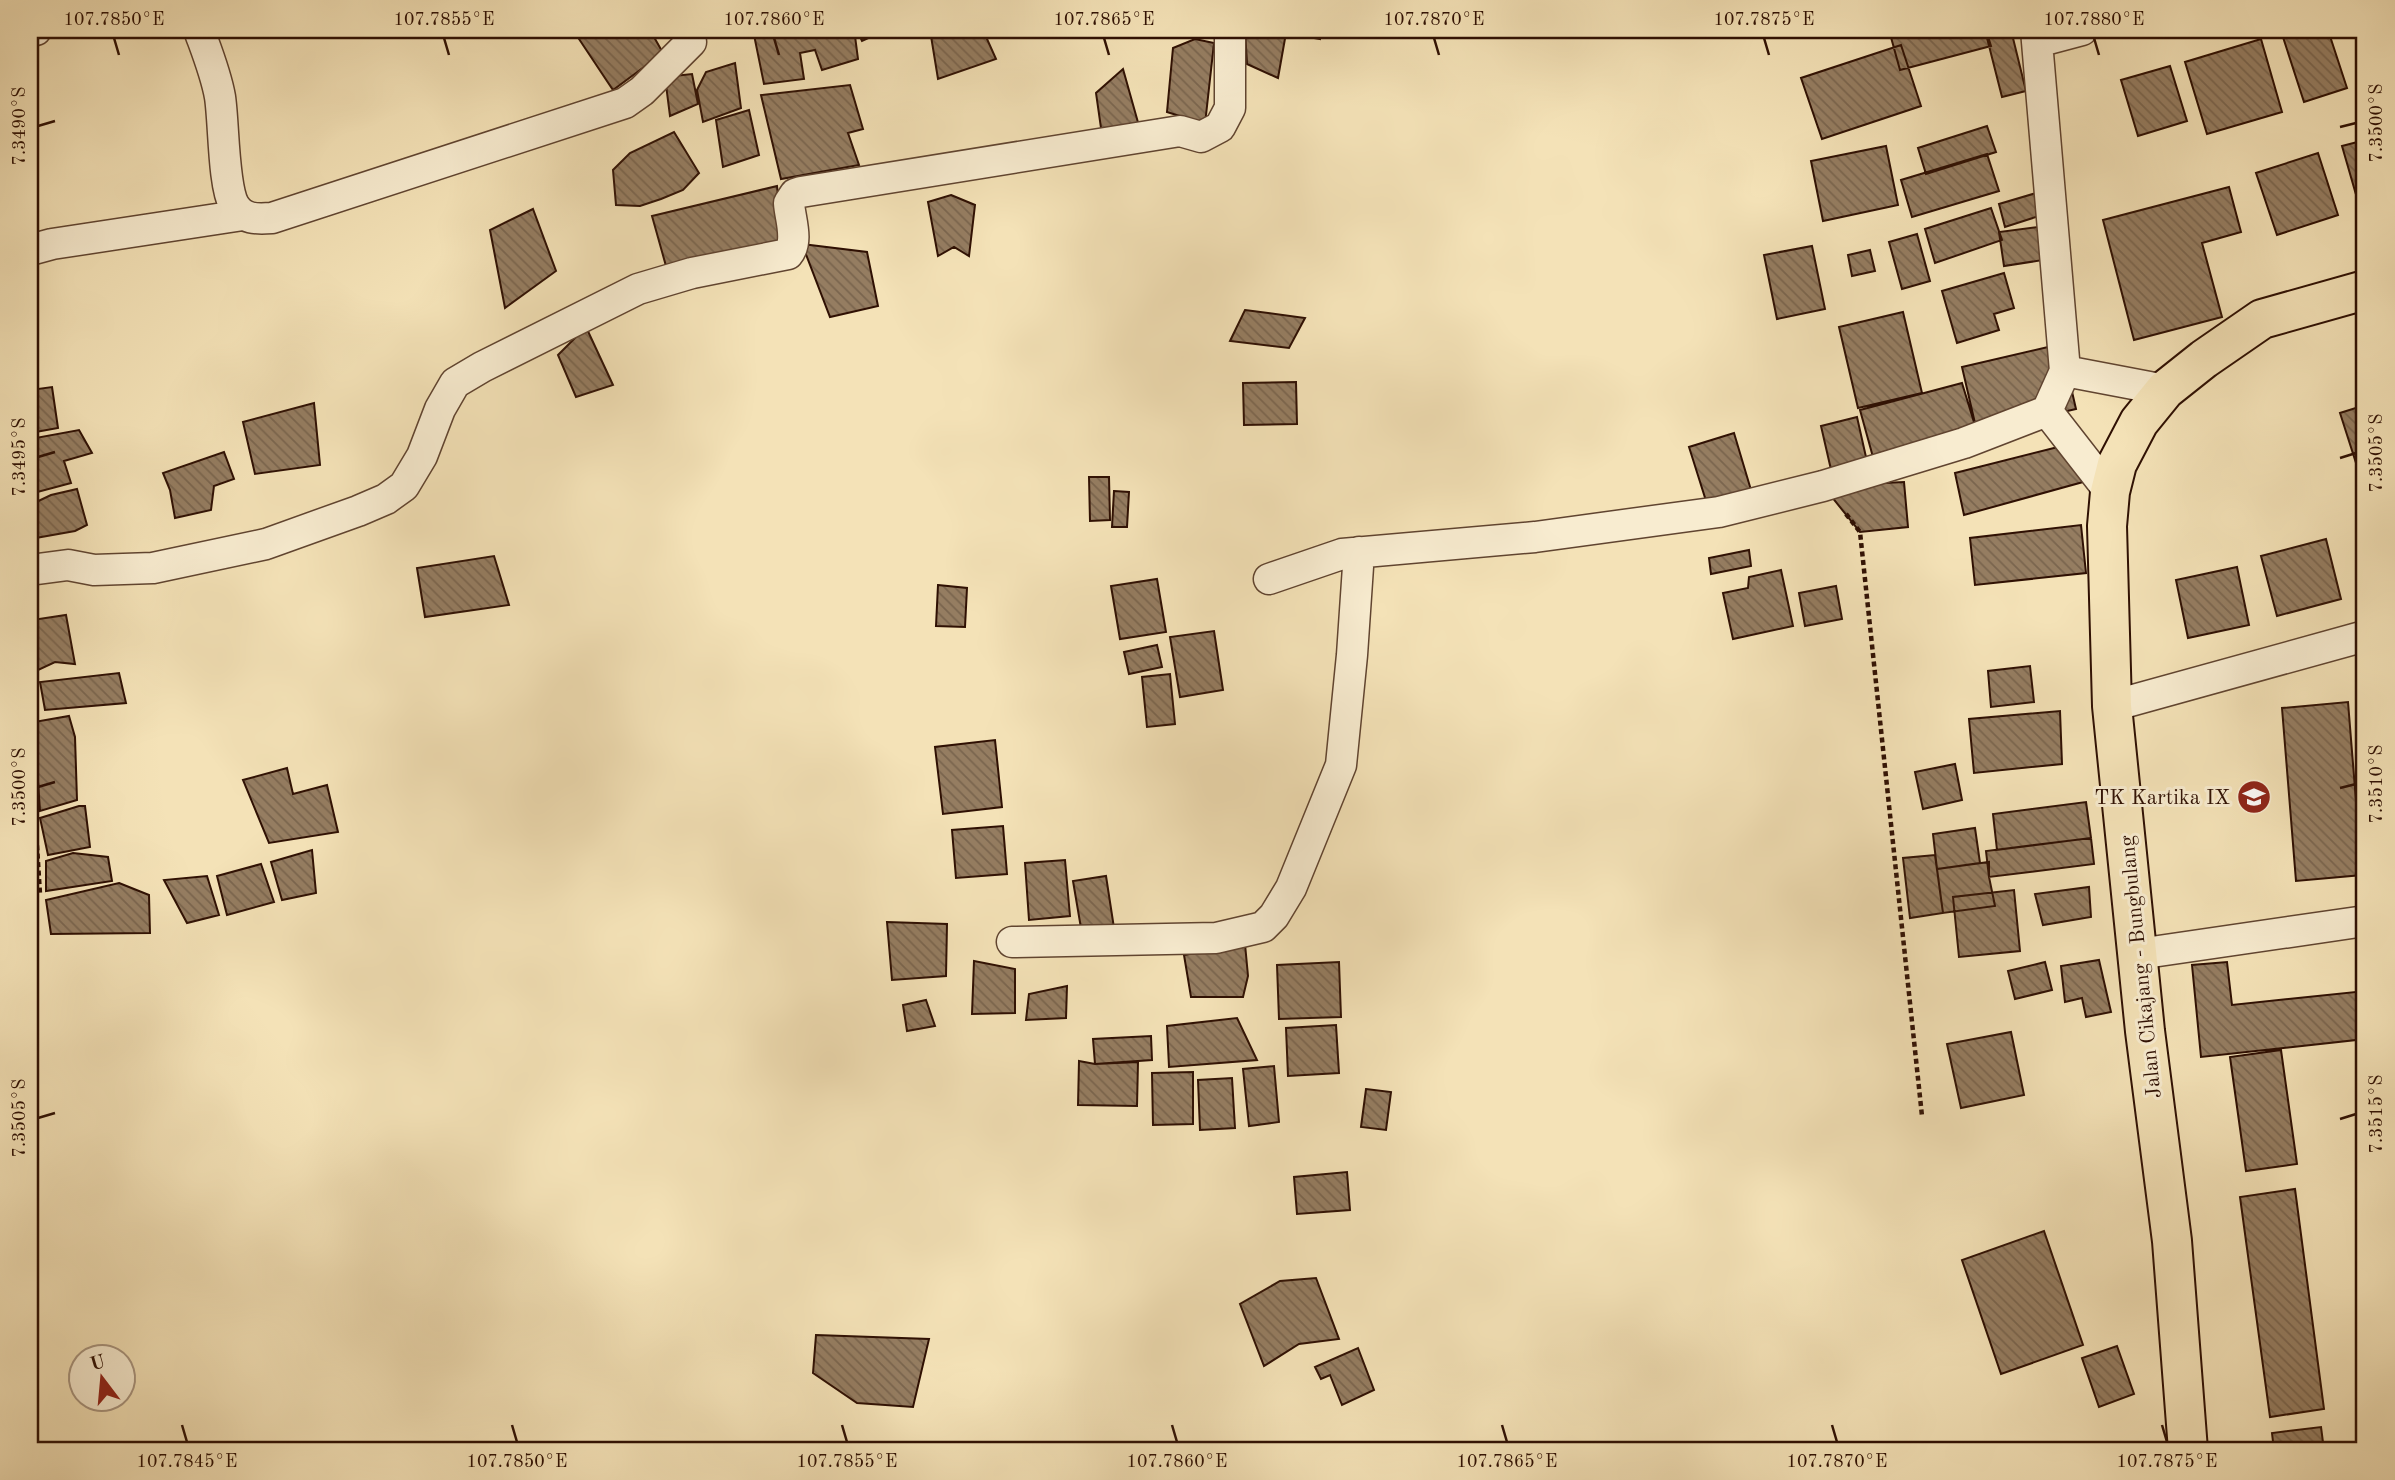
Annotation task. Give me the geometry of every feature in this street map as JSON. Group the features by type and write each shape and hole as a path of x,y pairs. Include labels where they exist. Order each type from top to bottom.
{"main road":[{"name":"Jalan Cikajang - Bungbulang","path":"2188,1450 2172,1241 2145,1031 2112,706 2107,526 2110,492 2117,464 2139,422 2165,390 2204,359 2262,319 2365,290"}],"street":[{"path":"30,30 36,30"},
{"path":"199,30 220,97 229,189 234,204 243,215"},
{"path":"30,570 68,565 94,570 153,568 266,544 386,499 404,486 422,456 440,408 455,383 638,289 679,276 788,254 793,249 794,242 789,203 795,194 1180,131 1201,137 1220,127 1230,108 1230,30"},
{"path":"1269,579 1342,554 1535,537 1719,512 1824,486 1964,443 2047,411 2065,372 2037,36 2082,30"},
{"path":"30,250 52,244 243,215 255,219 272,218 625,103 642,91 691,41"},
{"path":"2065,372 2165,390"},
{"path":"2047,411 2110,492"},
{"path":"1012,942 1216,938 1263,927 1274,916 1291,888 1341,765 1359,552"},
{"path":"2112,706 2365,636"},
{"path":"2138,954 2365,921"}],"path":[{"path":"1824,486 1860,532 1922,1116"},
{"path":"30,735 40,894"}],"building":[{"path":"599,30 650,30 663,53 613,90 579,39"},
{"path":"753,30 836,30 840,38 855,36 858,59 822,70 815,50 800,53 804,79 764,84"},
{"path":"857,30 886,30 862,41"},
{"path":"943,30 983,30 996,59 938,79 931,36"},
{"path":"1245,30 1321,30 1320,39 1286,33 1278,78 1247,64"},
{"path":"1889,30 1986,30 1991,46 1900,70"},
{"path":"1985,30 2011,30 2026,91 2002,97"},
{"path":"2328,30 2347,88 2304,102 2281,31"},
{"path":"2358,30 2365,30 2365,57"},
{"path":"1195,39 1214,43 1205,124 1167,112 1173,48"},
{"path":"2261,39 2282,112 2207,134 2185,62"},
{"path":"1901,45 1921,106 1822,139 1801,78"},
{"path":"735,63 741,108 703,122 697,90 706,72"},
{"path":"2170,66 2187,121 2138,136 2121,80"},
{"path":"1123,69 1139,126 1102,135 1096,93"},
{"path":"692,74 698,104 670,116 665,77"},
{"path":"850,85 863,129 848,133 859,165 781,179 761,95"},
{"path":"749,110 759,155 723,167 716,120"},
{"path":"1987,126 1996,152 1926,174 1918,148"},
{"path":"674,132 699,173 683,190 661,199 640,206 616,205 613,170 630,153"},
{"path":"2365,140 2365,203 2359,205 2342,146"},
{"path":"1886,146 1898,205 1823,221 1811,161"},
{"path":"2318,153 2338,215 2277,235 2256,173"},
{"path":"1987,154 1999,191 1912,217 1901,180"},
{"path":"777,186 783,244 666,266 652,216"},
{"path":"2229,187 2241,232 2202,243 2222,317 2134,340 2103,220"},
{"path":"2036,193 2042,215 2005,227 1999,204"},
{"path":"951,195 975,205 969,256 954,247 938,256 928,202"},
{"path":"1991,208 2002,240 1935,263 1925,229"},
{"path":"533,209 556,271 505,308 490,230"},
{"path":"2038,227 2043,260 2004,266 1999,232"},
{"path":"1917,234 1930,281 1902,289 1889,242"},
{"path":"802,244 867,252 878,306 830,317"},
{"path":"1812,246 1825,309 1777,319 1764,255"},
{"path":"1870,250 1875,271 1852,276 1848,255"},
{"path":"2004,273 2014,308 1994,314 1999,330 1957,343 1942,291"},
{"path":"1245,310 1305,318 1289,348 1230,341"},
{"path":"1903,312 1922,393 1858,408 1839,327"},
{"path":"586,327 613,385 576,397 558,355"},
{"path":"2061,344 2076,409 1977,432 1962,367"},
{"path":"1296,382 1297,424 1244,425 1243,383"},
{"path":"1962,383 1977,432 1876,468 1860,410"},
{"path":"52,387 58,428 30,433 30,390"},
{"path":"314,403 320,465 255,474 243,422"},
{"path":"2365,405 2365,464 2357,466 2340,413"},
{"path":"1857,417 1868,466 1832,474 1821,426"},
{"path":"79,430 92,453 64,461 71,483 30,494 30,439"},
{"path":"1734,433 1751,490 1707,504 1689,447"},
{"path":"2070,444 2083,482 1964,515 1955,473"},
{"path":"224,452 234,479 214,486 211,510 175,518 170,490 163,473"},
{"path":"1089,477 1109,477 1110,520 1090,521"},
{"path":"1904,482 1908,527 1860,532 1823,486"},
{"path":"77,489 87,525 75,531 30,539 30,505 51,495"},
{"path":"1114,491 1129,492 1127,527 1112,527"},
{"path":"2081,525 2086,573 1975,585 1970,538"},
{"path":"2326,539 2341,599 2277,616 2261,556"},
{"path":"1749,550 1751,566 1711,574 1709,558"},
{"path":"494,556 509,605 425,617 417,568"},
{"path":"2237,567 2249,625 2188,638 2176,580"},
{"path":"1781,570 1793,626 1733,639 1723,593 1748,588 1749,577"},
{"path":"1157,579 1166,632 1120,639 1111,586"},
{"path":"938,585 967,588 965,627 936,626"},
{"path":"1836,586 1842,619 1805,626 1799,593"},
{"path":"66,615 75,664 55,662 36,671 32,620"},
{"path":"1214,631 1223,690 1180,697 1170,637"},
{"path":"1157,645 1162,667 1129,674 1124,652"},
{"path":"2030,666 2034,702 1991,707 1988,671"},
{"path":"119,673 126,703 45,710 40,682"},
{"path":"1170,674 1175,724 1147,727 1142,677"},
{"path":"2348,702 2362,875 2296,881 2282,708"},
{"path":"2060,711 2062,764 1974,773 1969,719"},
{"path":"69,716 75,737 77,800 40,811 34,722"},
{"path":"995,740 1002,807 943,814 935,747"},
{"path":"1955,764 1962,800 1923,809 1915,772"},
{"path":"287,768 293,794 327,785 338,832 269,843 243,780"},
{"path":"2086,802 2091,838 1997,850 1993,814"},
{"path":"85,806 90,847 48,855 40,818"},
{"path":"1003,826 1007,874 956,878 952,830"},
{"path":"1975,828 1980,863 1937,869 1933,834"},
{"path":"2091,838 2094,864 1989,877 1986,851"},
{"path":"312,850 316,893 282,900 271,862"},
{"path":"73,853 108,857 112,881 46,891 46,861"},
{"path":"1935,855 1943,913 1910,918 1903,858"},
{"path":"1065,860 1070,916 1029,920 1025,863"},
{"path":"1989,862 1995,906 1943,913 1937,869"},
{"path":"261,864 274,902 227,915 217,876"},
{"path":"207,876 219,915 187,923 164,880"},
{"path":"1106,876 1114,928 1082,934 1073,881"},
{"path":"119,883 149,895 150,933 51,934 46,900"},
{"path":"2089,887 2091,917 2043,925 2035,894"},
{"path":"2014,890 2020,951 1959,957 1953,897"},
{"path":"30,906 35,906 34,948 30,947"},
{"path":"887,922 947,924 946,976 892,980"},
{"path":"1245,944 1248,976 1243,997 1191,997 1184,955"},
{"path":"2099,960 2111,1012 2086,1017 2082,998 2065,1002 2061,966"},
{"path":"974,961 1015,969 1015,1013 972,1014"},
{"path":"1339,962 1341,1017 1279,1019 1277,965"},
{"path":"2045,962 2052,990 2015,999 2008,971"},
{"path":"2227,962 2232,1005 2365,991 2365,1039 2201,1057 2192,965"},
{"path":"1067,986 1066,1018 1026,1020 1029,994"},
{"path":"926,1000 935,1026 907,1031 903,1005"},
{"path":"1237,1018 1257,1060 1169,1067 1167,1026"},
{"path":"1336,1025 1339,1073 1288,1076 1286,1028"},
{"path":"2011,1032 2024,1095 1961,1108 1947,1044"},
{"path":"1151,1036 1152,1060 1095,1064 1093,1039"},
{"path":"2361,1044 2365,1044 2365,1084"},
{"path":"2281,1050 2297,1164 2246,1171 2230,1057"},
{"path":"1079,1061 1095,1064 1138,1062 1137,1106 1078,1105"},
{"path":"1274,1066 1279,1122 1249,1126 1243,1069"},
{"path":"1193,1072 1193,1124 1153,1125 1152,1073"},
{"path":"1232,1078 1235,1128 1200,1130 1198,1080"},
{"path":"1366,1089 1391,1092 1386,1130 1361,1127"},
{"path":"1347,1172 1350,1210 1297,1214 1294,1177"},
{"path":"2295,1189 2324,1409 2270,1417 2240,1197"},
{"path":"2044,1231 2083,1345 2001,1374 1962,1260"},
{"path":"1316,1278 1339,1339 1299,1344 1264,1366 1240,1304 1280,1281"},
{"path":"816,1335 929,1339 913,1407 857,1403 813,1373"},
{"path":"2117,1346 2134,1394 2099,1407 2082,1358"},
{"path":"1358,1348 1374,1390 1342,1405 1330,1375 1321,1379 1315,1367"},
{"path":"2321,1427 2324,1450 2274,1450 2272,1433"}],"place":[{"name":"TK Kartika IX","path":"2254,797"}]}
